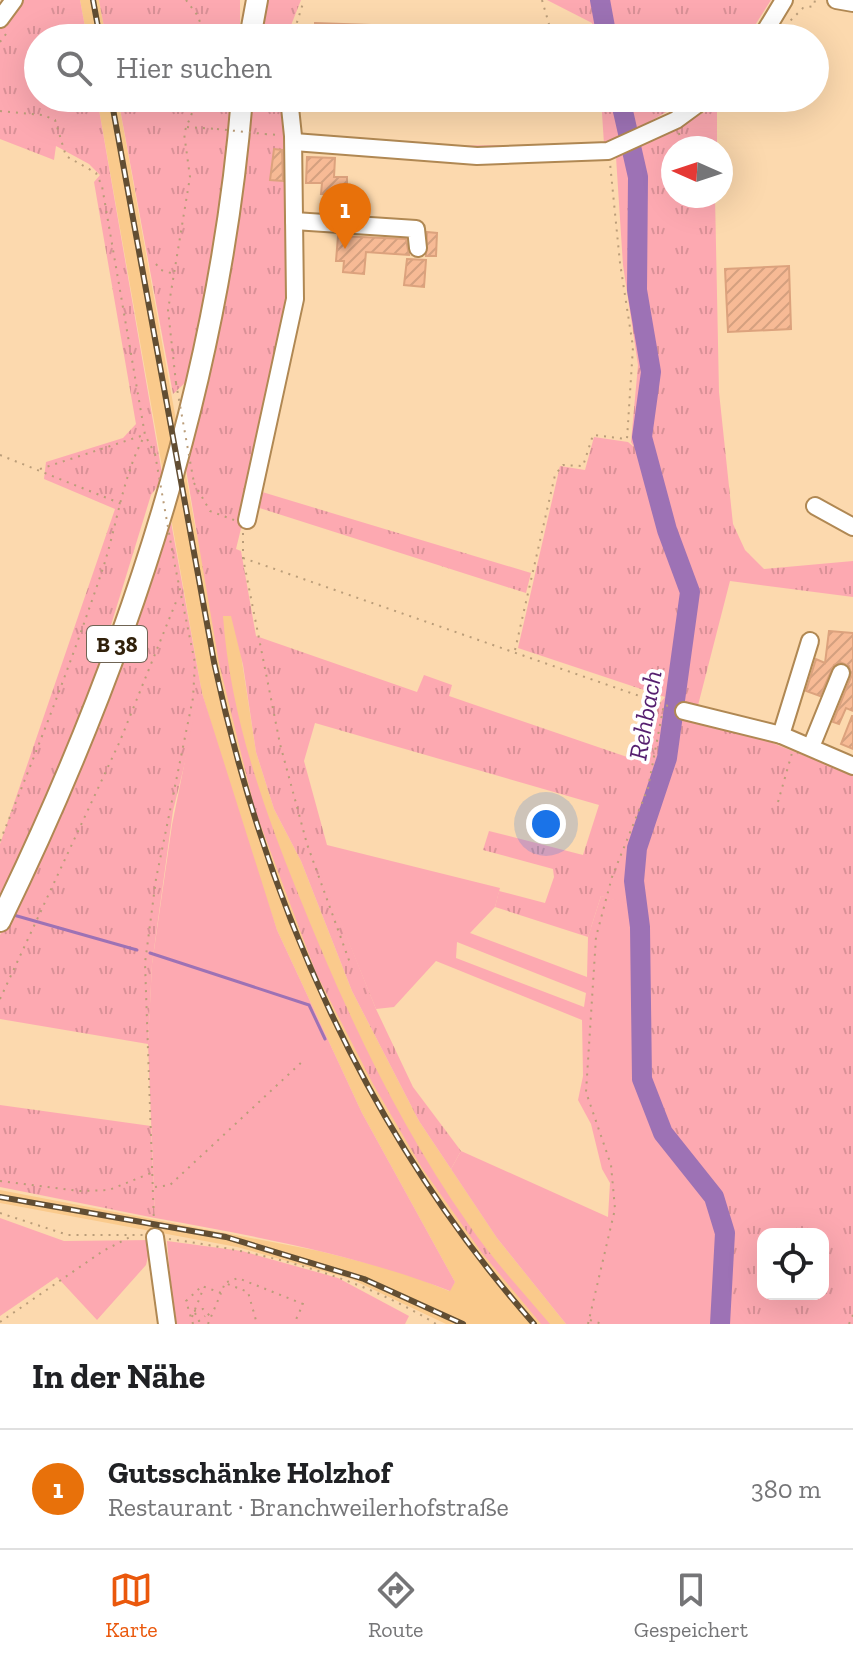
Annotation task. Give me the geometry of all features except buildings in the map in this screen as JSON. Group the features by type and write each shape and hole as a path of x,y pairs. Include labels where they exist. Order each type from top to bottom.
{"main road":[{"path":"243,0 243,24"},
{"path":"253,24 257,0"},
{"name":"B 38","path":"0,921 89,721 161,514 196,380 220,265 241,112"}],"street":[{"path":"0,19 14,0"},
{"path":"769,24 784,0"},
{"path":"836,0 853,3"},
{"path":"247,520 295,299 294,142 291,112"},
{"path":"294,142 477,156 615,148 687,112"},
{"path":"294,221 416,229 418,248"},
{"path":"815,506 853,527"},
{"path":"796,741 810,641"},
{"path":"796,741 841,673"},
{"path":"684,711 796,741 853,766"},
{"path":"155,1237 167,1324"}],"path":[{"path":"186,0 201,24"},
{"path":"296,24 304,0"},
{"path":"542,0 549,24"},
{"path":"788,24 803,8 814,6 815,0"},
{"path":"0,111 43,115 55,120 61,150 96,173 102,186 145,435 155,454 179,596 195,663 193,698 156,879 145,963 153,1215"},
{"path":"192,112 186,127 190,177 168,319 194,483 210,511 219,518 247,520 243,558 280,744 307,844 350,963"},
{"path":"186,127 265,134"},
{"path":"515,650 555,475 563,465 583,466 593,435 627,439 633,358 615,148"},
{"path":"156,264 161,270 173,274"},
{"path":"38,470 145,435"},
{"path":"0,841 60,694 123,504 135,453 145,435"},
{"path":"0,455 123,504"},
{"path":"243,558 664,704 648,788 612,877 596,937 586,1092 611,1165 615,1209 588,1322 602,1324"},
{"path":"0,999 42,915 120,741 179,596"},
{"path":"778,802 796,741"},
{"path":"154,1187 170,1185 304,1060"},
{"path":"0,1181 80,1191 109,1190 153,1172"},
{"path":"0,1213 68,1235 137,1234 238,1249 345,1279 436,1324"},
{"path":"0,1322 103,1251 137,1234"},
{"path":"208,1324 225,1283 238,1278 303,1304 294,1324"},
{"path":"225,1283 248,1292 257,1324"},
{"path":"204,1287 221,1293"},
{"path":"191,1318 204,1287"},
{"path":"193,1324 186,1301 204,1287"},
{"path":"195,1311 203,1309 211,1317"},
{"path":"195,1311 199,1323"},
{"path":"199,1323 206,1315"},
{"path":"849,1324 853,1315"}],"shaded area":[{"path":"80,0 99,0 103,24 84,24"},
{"path":"99,112 121,112 196,531 215,596 234,610 256,752 274,809 301,861 352,991 419,1121 497,1238 566,1324 446,1324 351,1279 237,1247 0,1203 0,1190 319,1251 402,1272 449,1291 455,1282 362,1113 277,930 202,693"}],"green space":[{"path":"20,0 80,0 84,24 24,24 24,112 99,112 163,479 151,495 84,713 0,901 0,844 115,509 44,479 46,462 123,438 136,424 94,182 100,175 89,164 56,146 54,160 0,139 0,27"},
{"path":"99,0 240,0 240,24 103,24"},
{"path":"262,0 301,0 292,24 260,24"},
{"path":"547,0 771,0 756,24 592,23"},
{"path":"121,112 236,112 214,258 186,382 173,394"},
{"path":"249,112 284,112 287,139 286,320 252,489 531,573 526,593 247,504 236,549 241,551 256,636 417,692 424,675 452,685 449,696 633,759 653,712 665,697 518,648 560,466 585,470 594,437 628,442 634,447 631,442 638,365 623,265 616,157 705,112 717,112 717,136 661,136 661,208 715,208 719,392 733,524 745,550 764,569 853,561 853,597 730,581 694,721 765,740 853,775 853,1324 712,1324 719,1248 709,1199 657,1136 635,1083 630,905 601,896 588,937 495,907 499,891 545,903 554,877 553,869 483,850 489,831 583,855 599,805 315,723 304,761 327,845 310,845 376,1009 413,1087 461,1151 451,1169 419,1121 352,991 301,861 274,809 256,752 243,665 231,616 223,616 232,687 249,756 271,824 333,978 373,1063 443,1186 488,1251 550,1324 541,1324 482,1253 422,1168 373,1084 316,973 255,810 219,663 183,452"},
{"path":"602,112 666,112 619,139 606,156 430,146 604,144"},
{"path":"169,511 202,693 173,811 152,964 148,1044 0,1019 0,935 45,837"},
{"path":"202,693 277,930 362,1113 455,1282 450,1291 341,1256 155,1218 148,1044 152,964 172,825 195,711"},
{"path":"309,845 327,845 500,888 495,907 470,933 587,977 588,937 601,896 630,904 635,1083 657,1136 709,1199 719,1248 712,1324 566,1324 497,1238 451,1169 461,1151 608,1217 610,1183 602,1169 591,1124 578,1100 583,1076 582,1020 436,961 394,1007 376,1009","holes":["457,942 586,993 584,1007 456,958"]},
{"path":"0,1105 151,1126 155,1218 0,1187"},
{"path":"0,1218 64,1241 152,1240 146,1265 97,1320 57,1277 0,1316"},
{"path":"167,1241 242,1251 338,1278 409,1316 405,1324 174,1324"}],"waterway":[{"name":"Rehbach","path":"600,0 604,24"},
{"name":"Rehbach","path":"623,112 638,177 637,290 651,372 642,437 667,530 690,592 667,758 637,848 634,881 640,927 642,1079 663,1133 714,1197 725,1233 720,1324"},
{"path":"10,914 137,950"},
{"path":"150,953 309,1005 325,1039"}],"railway":[{"path":"93,0 97,24"},
{"path":"114,112 214,662 236,753 263,842 294,929 331,1014 374,1096 421,1175 475,1252 534,1324"},
{"path":"0,1197 226,1237 364,1279 463,1324"}],"place":[{"name":"Gutsschänke Holzhof","path":"345,249"}]}
